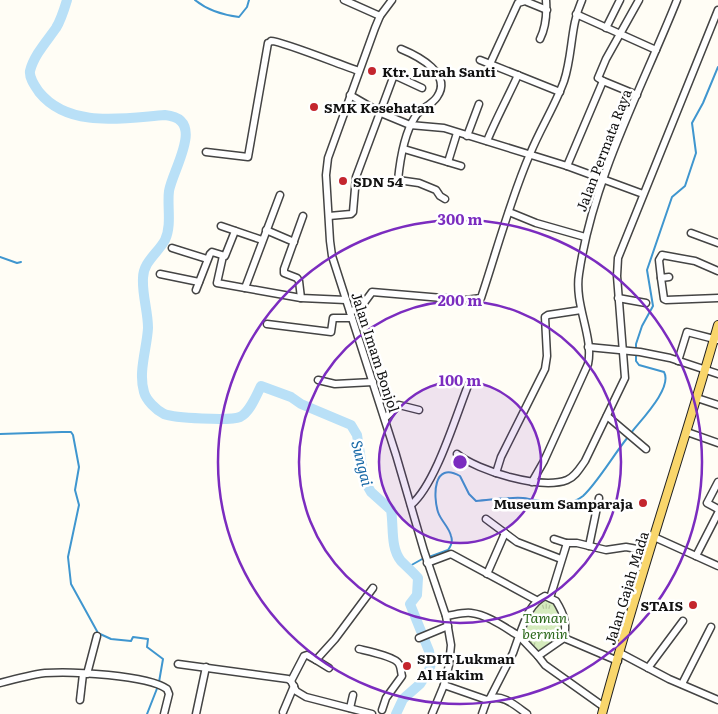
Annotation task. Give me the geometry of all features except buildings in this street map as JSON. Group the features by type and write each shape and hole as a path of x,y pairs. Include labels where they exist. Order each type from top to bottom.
{"main road":[{"name":"Jalan Gajah Mada","path":"603,710 648,552 716,339 718,325"}],"street":[{"path":"344,0 380,16"},
{"name":"Jalan Imam Bonjol","path":"392,0 380,16 326,166 332,256 385,418 426,559 448,626 451,649 449,665 444,685 432,714"},
{"path":"540,39 546,23 546,0"},
{"path":"267,324 331,332 333,318 351,315 372,292 466,300 481,299 530,154 560,92 569,66 576,14 582,0"},
{"path":"606,28 620,0"},
{"path":"637,95 598,78 606,59 639,0"},
{"path":"490,64 518,3 525,1 547,10"},
{"name":"Jalan Permata Raya","path":"532,482 587,368 589,359 588,347 581,310 578,277 585,237 602,179 656,50 674,1"},
{"path":"457,454 467,461 496,472 540,483 568,480 585,461 625,378 616,270 618,258 718,10"},
{"path":"576,14 656,50"},
{"path":"206,152 248,157 269,42 282,44 359,71"},
{"path":"401,49 424,60 439,76 441,90 437,98 417,114 410,125 398,180 419,183 436,190 445,199"},
{"path":"480,60 560,92"},
{"path":"329,216 353,212 356,177 394,75 422,88"},
{"path":"487,142 518,75"},
{"path":"567,166 603,81"},
{"path":"350,95 410,125 437,127 456,132 567,166 643,194"},
{"path":"466,136 479,104"},
{"path":"448,162 456,132"},
{"path":"404,149 461,166"},
{"path":"245,288 280,195"},
{"path":"509,212 536,223 585,237"},
{"path":"301,298 299,281 297,278 287,276 283,271 303,216"},
{"path":"221,226 262,240"},
{"path":"266,230 294,242"},
{"path":"235,232 226,255 223,256 217,283 301,298 346,300"},
{"path":"691,233 718,243"},
{"path":"172,248 207,258"},
{"path":"196,290 207,258 212,252 223,256"},
{"path":"718,271 695,261 662,255 659,260 664,299 718,298"},
{"path":"160,274 199,282"},
{"path":"661,278 669,277"},
{"path":"618,298 646,303"},
{"path":"496,472 499,461 545,369 548,356 545,317 581,310"},
{"path":"678,360 687,332 716,339"},
{"path":"588,347 636,351 678,360 718,374"},
{"path":"318,380 335,384 373,382"},
{"path":"411,505 421,496 432,474 469,383"},
{"path":"697,398 718,406"},
{"path":"385,418 399,406 419,410"},
{"path":"607,416 646,449"},
{"path":"687,432 718,443"},
{"path":"718,482 707,503 718,509"},
{"path":"589,546 599,498"},
{"path":"696,556 718,513"},
{"path":"486,519 517,542 562,559"},
{"path":"487,574 505,533"},
{"path":"654,538 718,566"},
{"path":"554,539 606,550 626,547 648,552"},
{"path":"550,598 566,543"},
{"path":"426,559 451,554 536,600"},
{"path":"316,660 335,639 373,588"},
{"path":"482,714 536,600 544,596 556,601 565,618 566,627 564,638 538,656"},
{"path":"446,616 467,613 478,615 492,620 519,636 545,665 603,710"},
{"path":"648,668 683,621"},
{"path":"419,638 448,626"},
{"path":"682,684 711,627"},
{"path":"80,700 96,636"},
{"path":"564,638 648,668 718,700"},
{"path":"358,649 389,658 400,665 402,676 386,698 382,713"},
{"path":"283,712 304,656 307,655 329,668"},
{"path":"178,664 288,679 299,694 306,697 347,710 372,714"},
{"path":"196,714 206,667"},
{"path":"0,683 46,673 140,679 167,688 169,694 164,714"},
{"path":"444,685 488,699 506,700 526,714"},
{"path":"347,710 353,695"}],"green space":[{"name":"Taman bermin","path":"545,599 555,605 561,613 563,635 538,654 521,634 530,615"}],"waterway":[{"name":"Sungai","path":"67,0 58,25 38,54 30,71 31,79 39,92 51,104 66,112 81,116 115,119 165,115 177,118 184,125 186,135 181,158 169,191 167,234 162,245 145,267 143,278 148,328 142,376 145,395 164,414 179,417 225,419 244,415 261,386 291,397 301,404 351,425 357,435 364,480 371,492 391,510 395,550 401,561 418,578 417,595 410,604 429,651 431,664 420,684 403,699 396,714"},
{"path":"195,0 216,12 239,17 247,7 249,0"},
{"path":"631,433 660,395 666,379 664,372 639,365 636,361 636,344 642,326 653,306 647,270 672,197 685,186 696,153 692,123 703,103 718,67"},
{"path":"0,257 17,263 21,262"},
{"path":"0,434 71,432 73,435 79,467 75,490 79,505 68,557 71,584 98,633 111,639 131,641 133,637 148,639 147,647 163,659 159,682"},
{"path":"429,557 448,550 452,542 450,533 436,505 437,482 444,473 460,476 469,494 476,501 517,498 561,504 569,503 583,496 589,490 628,437"},
{"path":"408,567 424,558"},
{"path":"147,714 158,686"}],"place":[{"name":"Ktr. Lurah Santi","path":"372,71"},
{"name":"SMK Kesehatan","path":"314,107"},
{"name":"SDN 54","path":"343,181"},
{"name":"Museum Samparaja","path":"643,503"},
{"name":"STAIS","path":"693,605"},
{"name":"SDIT Lukman Al Hakim","path":"407,666"}]}
